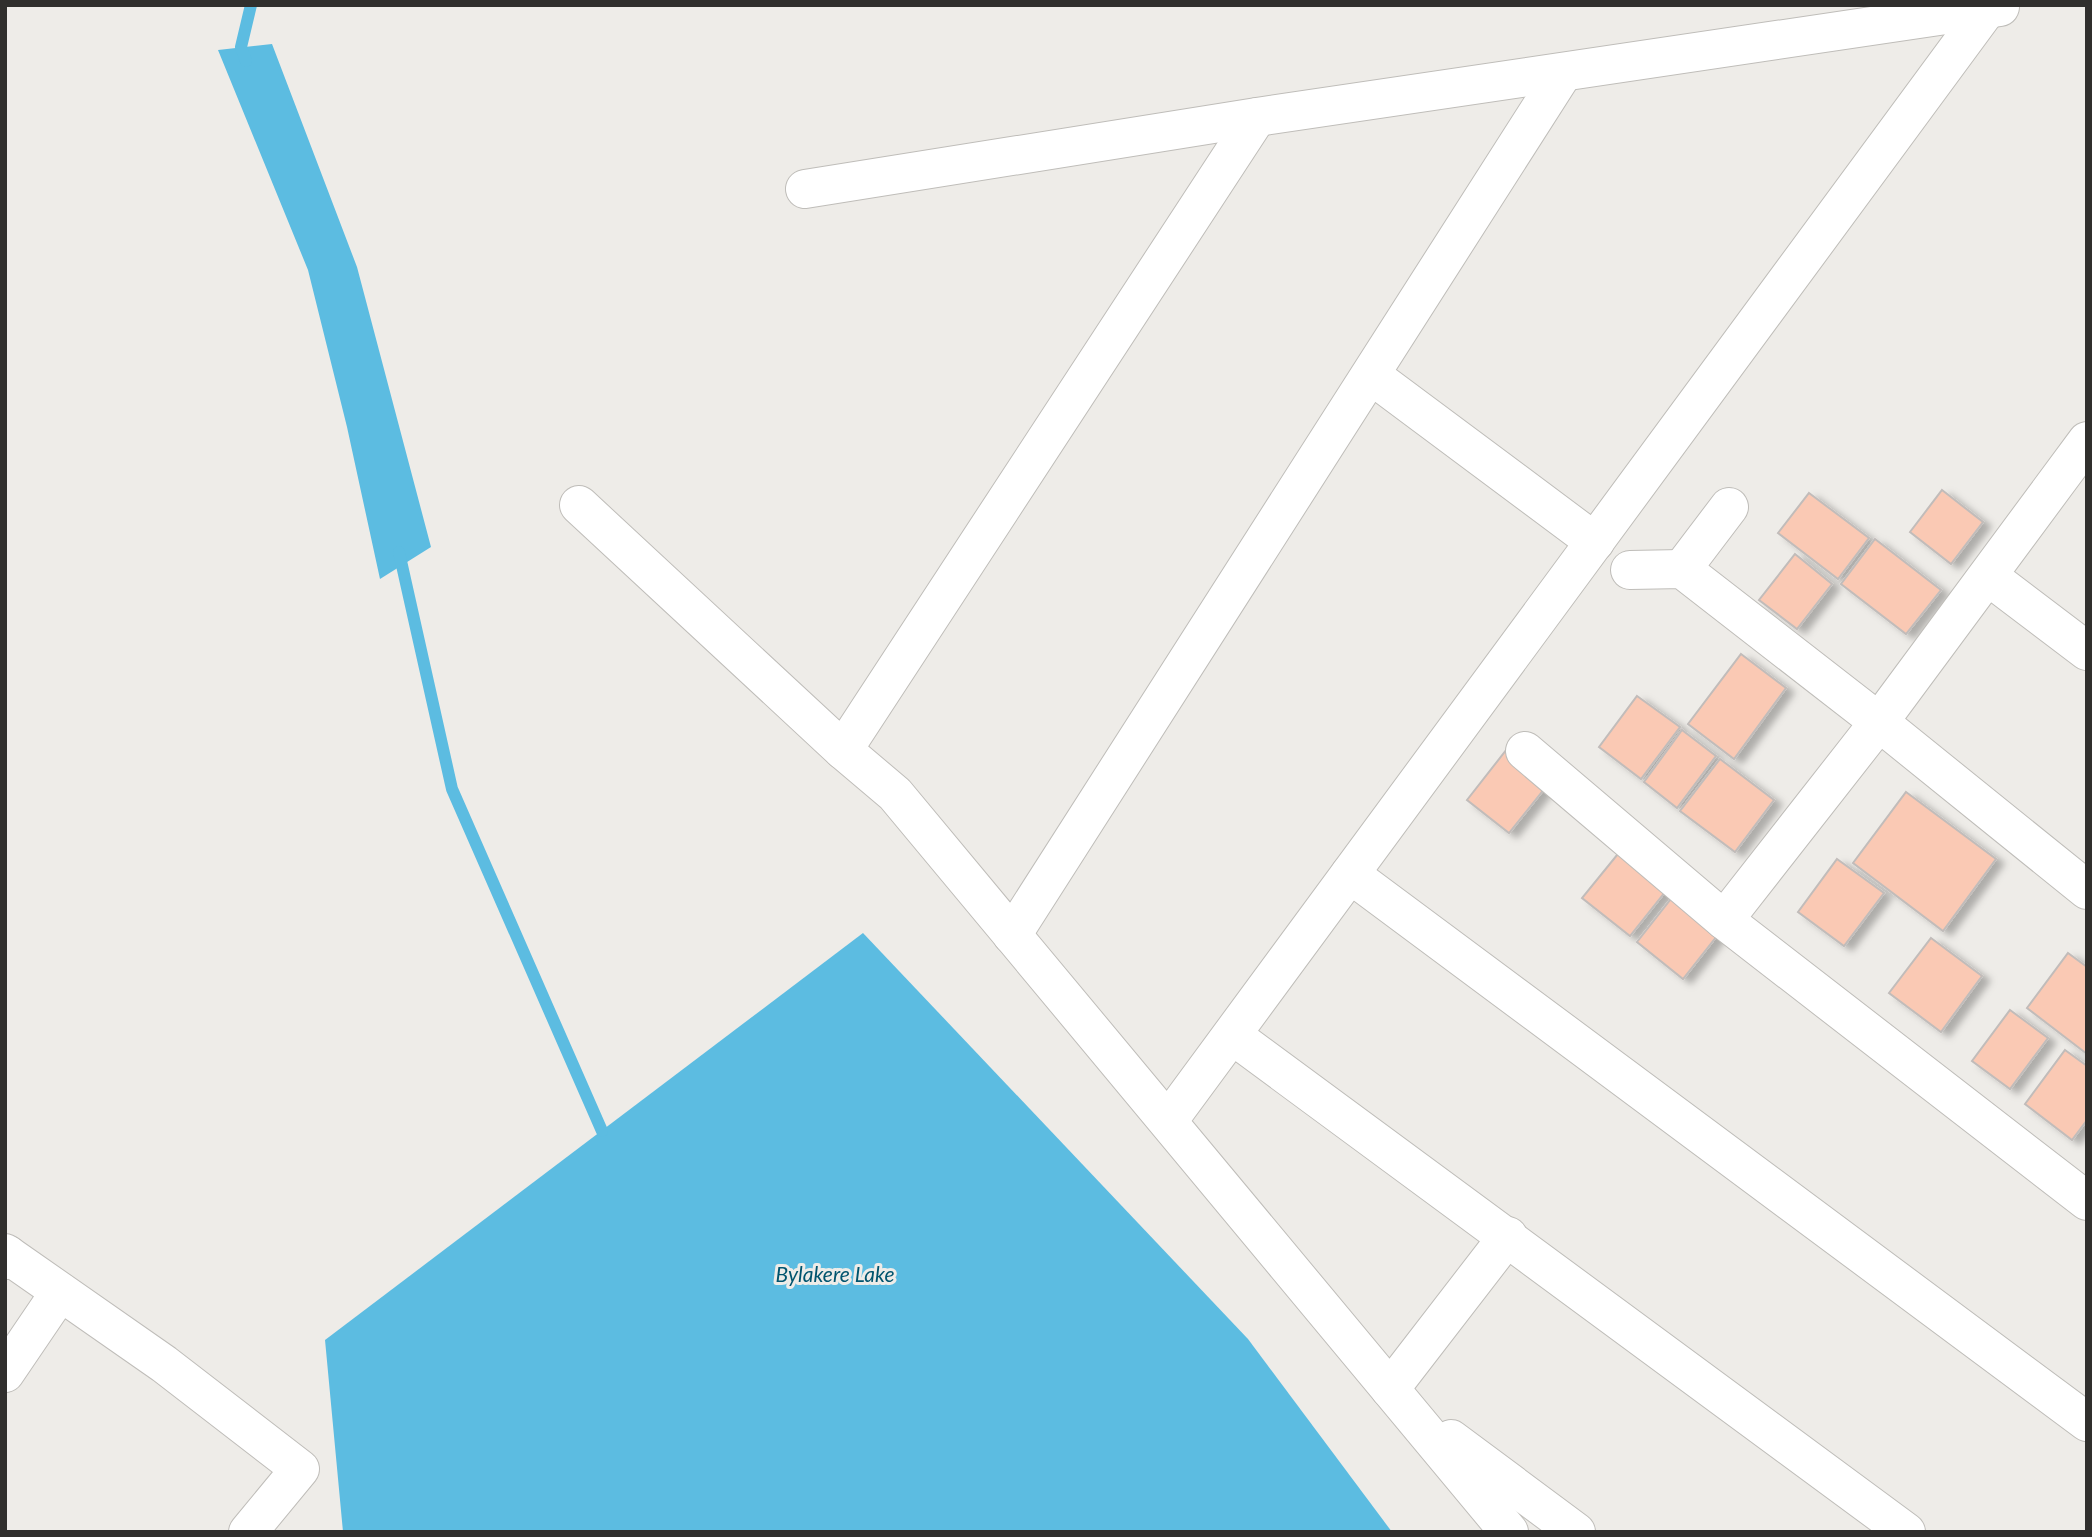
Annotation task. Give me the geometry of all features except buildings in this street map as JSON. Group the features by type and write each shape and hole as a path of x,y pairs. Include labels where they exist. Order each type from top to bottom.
{"street":[{"path":"805,189 1257,117 1998,7"},
{"path":"1168,1121 1595,542 1998,7"},
{"path":"1012,935 1563,73"},
{"path":"843,750 1257,117"},
{"path":"1370,375 1595,542"},
{"path":"1724,920 1879,722 2087,441"},
{"path":"579,505 843,750 895,794 1510,1532"},
{"path":"1682,569 1729,507"},
{"path":"1630,570 1682,569 1879,722 2087,890"},
{"path":"1988,576 2087,651"},
{"path":"1525,751 1724,920 2087,1202"},
{"path":"1350,874 2087,1422"},
{"path":"1232,1035 1906,1532"},
{"path":"1396,1396 1508,1236"},
{"path":"6,1256 164,1364 300,1469 248,1532"},
{"path":"5,1373 60,1292"},
{"path":"1396,1396 1576,1532"}],"water":[{"path":"272,44 357,267 431,547 380,579 347,427 308,270 218,50"},
{"name":"Bylakere Lake","path":"863,933 1248,1339 1392,1532 343,1532 325,1340"}],"waterway":[{"path":"246,61 241,47 251,5"},
{"path":"399,552 452,789 602,1131"}]}
